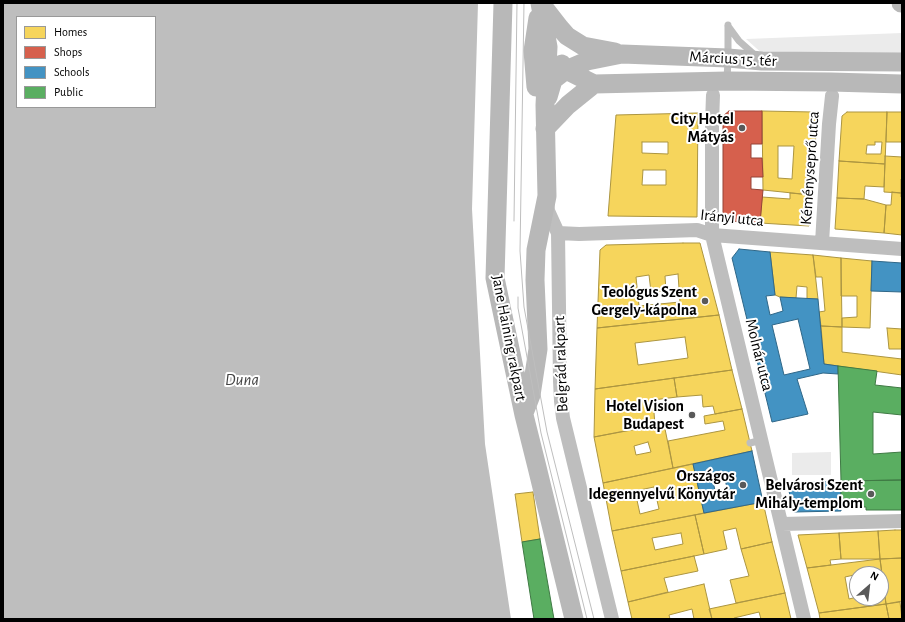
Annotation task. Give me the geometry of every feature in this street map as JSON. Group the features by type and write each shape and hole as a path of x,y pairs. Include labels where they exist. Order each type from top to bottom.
{"street":[{"name":"Jane Haining rakpart","path":"503,3 495,278 524,415 574,619"},
{"path":"540,3 567,36 583,46 622,54"},
{"name":"Belgrád rakpart","path":"540,3 548,48 545,105 547,196 548,211 558,232 560,388 563,418 612,619"},
{"name":"Belgrád rakpart","path":"540,3 533,51 537,96 545,105"},
{"name":"Március 15. tér","path":"548,48 566,70 594,84 727,81 831,89 902,84"},
{"name":"Március 15. tér","path":"545,105 553,80 566,70 588,61 622,54 728,58 762,61 902,62"},
{"path":"545,129 568,105 594,84"},
{"name":"Kéményseprő utca","path":"822,242 831,89"},
{"name":"Molnár utca","path":"713,95 712,235 756,441 782,524 804,619"},
{"path":"524,415 531,395 538,349 535,280 536,250 547,196"},
{"name":"Irányi utca","path":"558,232 578,234 698,230 712,235 902,249"},
{"path":"782,524 902,521"}],"lane":[{"path":"727,81 728,25 739,41 762,61"}],"shaded area":[{"path":"902,33 902,56 765,56 746,39"},
{"path":"831,452 831,475 792,475 792,453"}],"water":[{"name":"Duna","path":"3,3 478,3 472,209 485,444 511,619 3,619"}],"building: Homes":[{"path":"762,111 813,112 817,117 812,195 763,190","holes":["778,146 794,146 792,179 778,178"]},
{"path":"847,112 887,112 885,164 839,161 842,116","holes":["875,142 882,142 881,154 866,154 867,145 875,145"]},
{"path":"887,112 902,112 902,142 886,142"},
{"path":"698,113 697,217 608,216 616,115","holes":["642,142 668,142 668,154 642,153","643,170 666,170 666,185 642,185"]},
{"path":"885,156 902,157 901,193 884,192"},
{"path":"839,161 885,164 884,187 865,186 864,199 837,198"},
{"path":"892,192 901,193 902,235 884,233 886,205 891,205"},
{"path":"790,193 812,195 809,226 760,223 762,197 790,199"},
{"path":"837,198 864,199 886,205 884,233 835,229"},
{"path":"700,243 719,315 597,328 600,250 606,245","holes":["678,274 680,302 639,306 636,277 649,275 651,292 666,291 665,276"]},
{"path":"770,252 813,255 818,299 807,299 807,287 797,286 796,298 780,297 775,295"},
{"path":"813,255 841,258 842,327 821,326 819,312 825,311 822,277 816,277"},
{"path":"841,258 872,261 870,328 842,327 842,318 857,317 857,296 841,296"},
{"path":"719,315 732,370 595,389 597,328","holes":["685,337 688,358 638,365 635,343"]},
{"path":"821,326 842,327 842,352 902,359 902,375 824,364"},
{"path":"887,328 902,329 902,349 889,349"},
{"path":"732,370 742,409 715,414 713,406 703,407 702,395 677,397 674,378"},
{"path":"674,378 677,397 653,400 655,425 594,437 595,389"},
{"path":"742,409 752,451 673,468 668,441 725,430 723,421 705,424 704,416"},
{"path":"664,424 673,468 603,483 594,437","holes":["648,442 651,452 636,455 634,446"]},
{"path":"693,464 704,513 612,531 603,483","holes":["654,487 659,509 640,514 635,491"]},
{"path":"533,492 540,539 522,542 515,494"},
{"path":"763,502 772,542 741,549 736,528 723,531 727,549 704,554 695,515"},
{"path":"695,515 704,554 621,571 612,531","holes":["681,533 683,544 655,550 652,538"]},
{"path":"902,530 902,558 880,559 878,531"},
{"path":"878,531 880,559 841,559 839,533"},
{"path":"839,533 841,559 830,560 831,565 807,568 798,535"},
{"path":"772,542 785,593 736,603 730,580 749,576 741,549"},
{"path":"694,556 698,571 664,578 668,592 628,602 621,571"},
{"path":"902,558 902,601 889,603 889,566 881,566 880,559"},
{"path":"880,559 881,566 849,566 849,576 845,577 849,606 871,606 819,613 807,568"},
{"path":"704,584 712,619 694,619 692,609 669,615 670,619 632,619 628,602"},
{"path":"785,593 791,619 761,619 759,612 734,619 712,619 709,609"},
{"path":"900,602 902,619 889,619 886,606 889,606 889,604"},
{"path":"871,606 886,606 889,619 820,619 819,613"}],"building: Shops":[{"path":"729,111 762,111 762,144 751,144 751,158 762,158 763,177 751,177 751,189 763,190 760,223 727,221 723,214 723,116"}],"building: Schools":[{"path":"739,249 770,252 775,295 766,296 770,315 783,311 780,297 818,299 824,364 838,366 838,374 823,373 797,379 808,414 772,422 732,258","holes":["798,319 810,369 784,375 772,325"]},
{"path":"872,261 902,263 902,292 871,291"},
{"name":"Országos Idegennyelvű Könyvtár","path":"752,451 763,502 704,513 693,464","holes":["724,475 728,492 716,495 712,477"]},
{"path":"841,481 841,511 794,512 787,483"}],"building: Public":[{"path":"838,366 877,371 875,385 902,388 902,415 873,412 873,454 902,452 902,480 841,481"},
{"name":"Belvárosi Szent Mihály-templom","path":"902,480 902,510 866,510 866,507 841,507 841,481"},
{"path":"540,539 554,619 534,619 522,542"}],"tram line":[{"path":"514,221 517,3"},
{"path":"524,3 520,251 524,307 547,432 594,619"},
{"path":"518,297 518,308 541,433 587,619"}],"place":[{"name":"City Hotel Mátyás","path":"742,128"},
{"name":"Teológus Szent Gergely-kápolna","path":"705,301"},
{"name":"Hotel Vision Budapest","path":"692,415"},
{"name":"Országos Idegennyelvű Könyvtár","path":"743,485"},
{"name":"Belvárosi Szent Mihály-templom","path":"871,494"}]}
